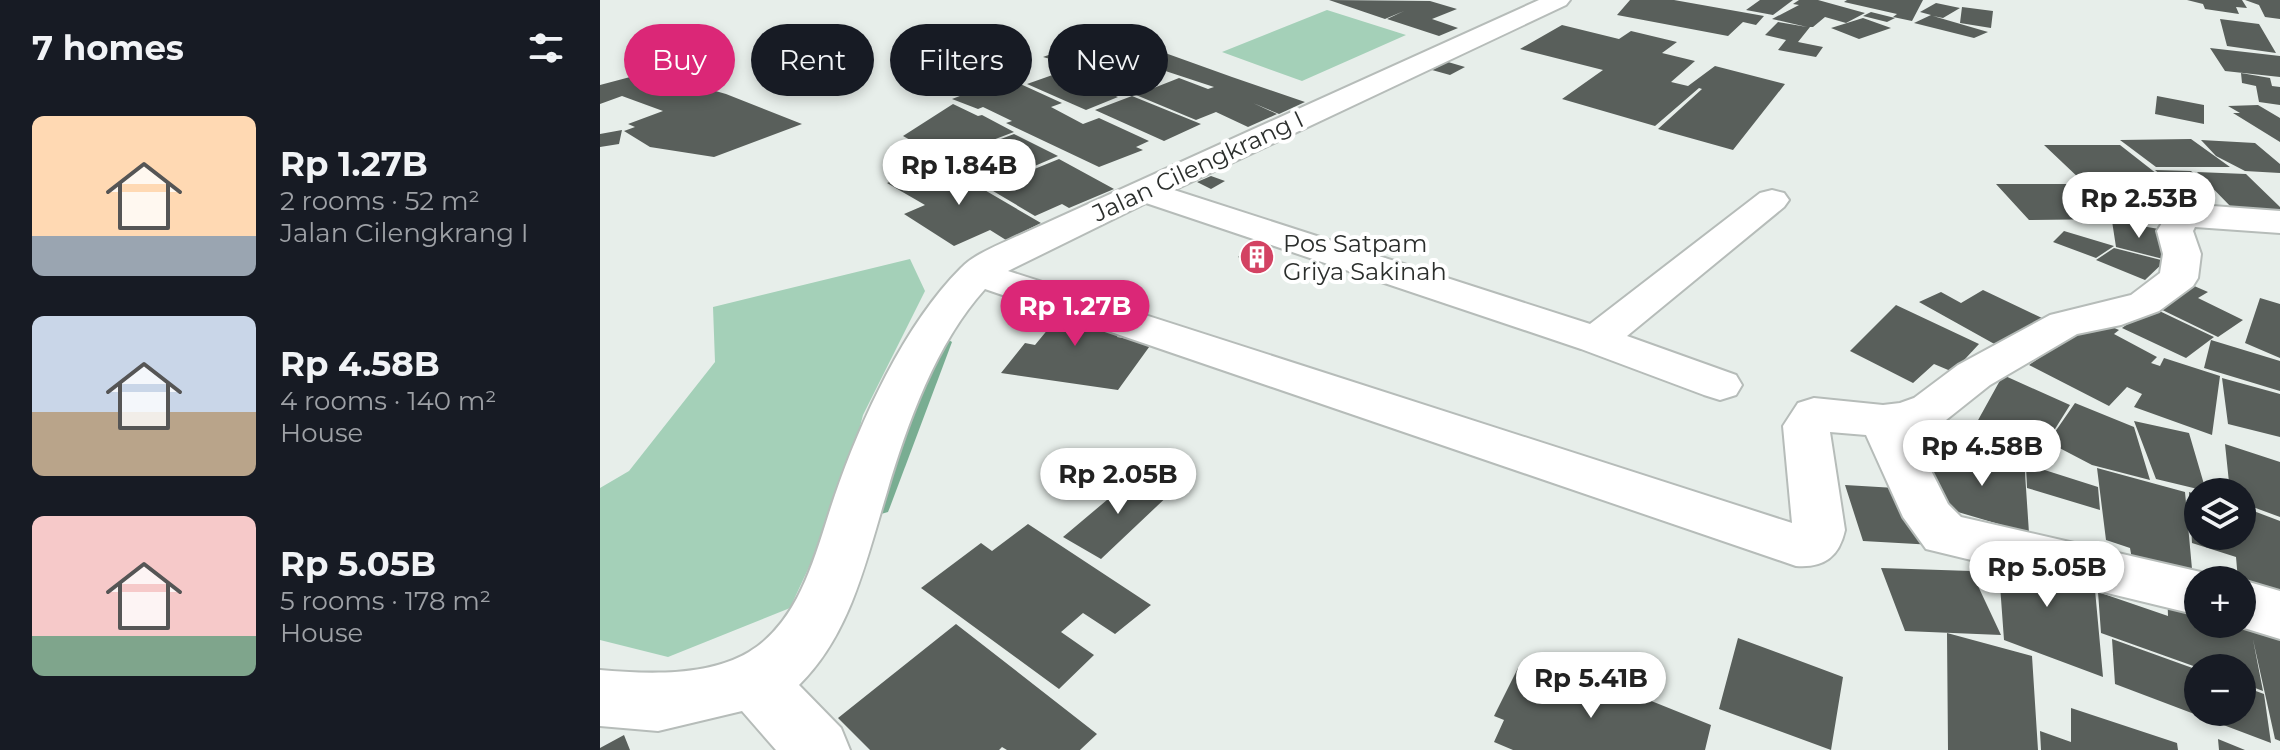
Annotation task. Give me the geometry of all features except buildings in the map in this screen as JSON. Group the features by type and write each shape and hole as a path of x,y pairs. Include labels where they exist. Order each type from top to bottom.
{"street":[{"name":"Jalan Cilengkrang I","path":"600,698 643,703 675,699 753,680 777,667 822,613 871,466 923,347 976,273 1144,191 1558,0"},
{"path":"1144,191 1596,340 1720,385"},
{"path":"1596,340 1772,200"},
{"path":"976,273 1796,545 1809,546 1816,542 1819,530 1806,426 1814,414 1883,421 1906,419 1930,409 1974,375 2065,324 2107,316 2145,303 2179,278 2182,254 2175,231 2183,218 2199,216 2280,222"},
{"path":"1883,421 1929,517 1945,534 2184,589"},
{"path":"2256,608 2280,615"},
{"path":"753,680 818,750"}],"green space":[{"path":"1327,10 1406,35 1302,81 1222,52"},
{"path":"910,259 925,291 863,415 842,496 790,608 668,657 600,640 600,488 629,471 715,362 713,307"}],"waterway":[{"path":"881,507 944,342"}],"place":[{"name":"Pos Satpam Griya Sakinah","path":"1257,257"}]}
